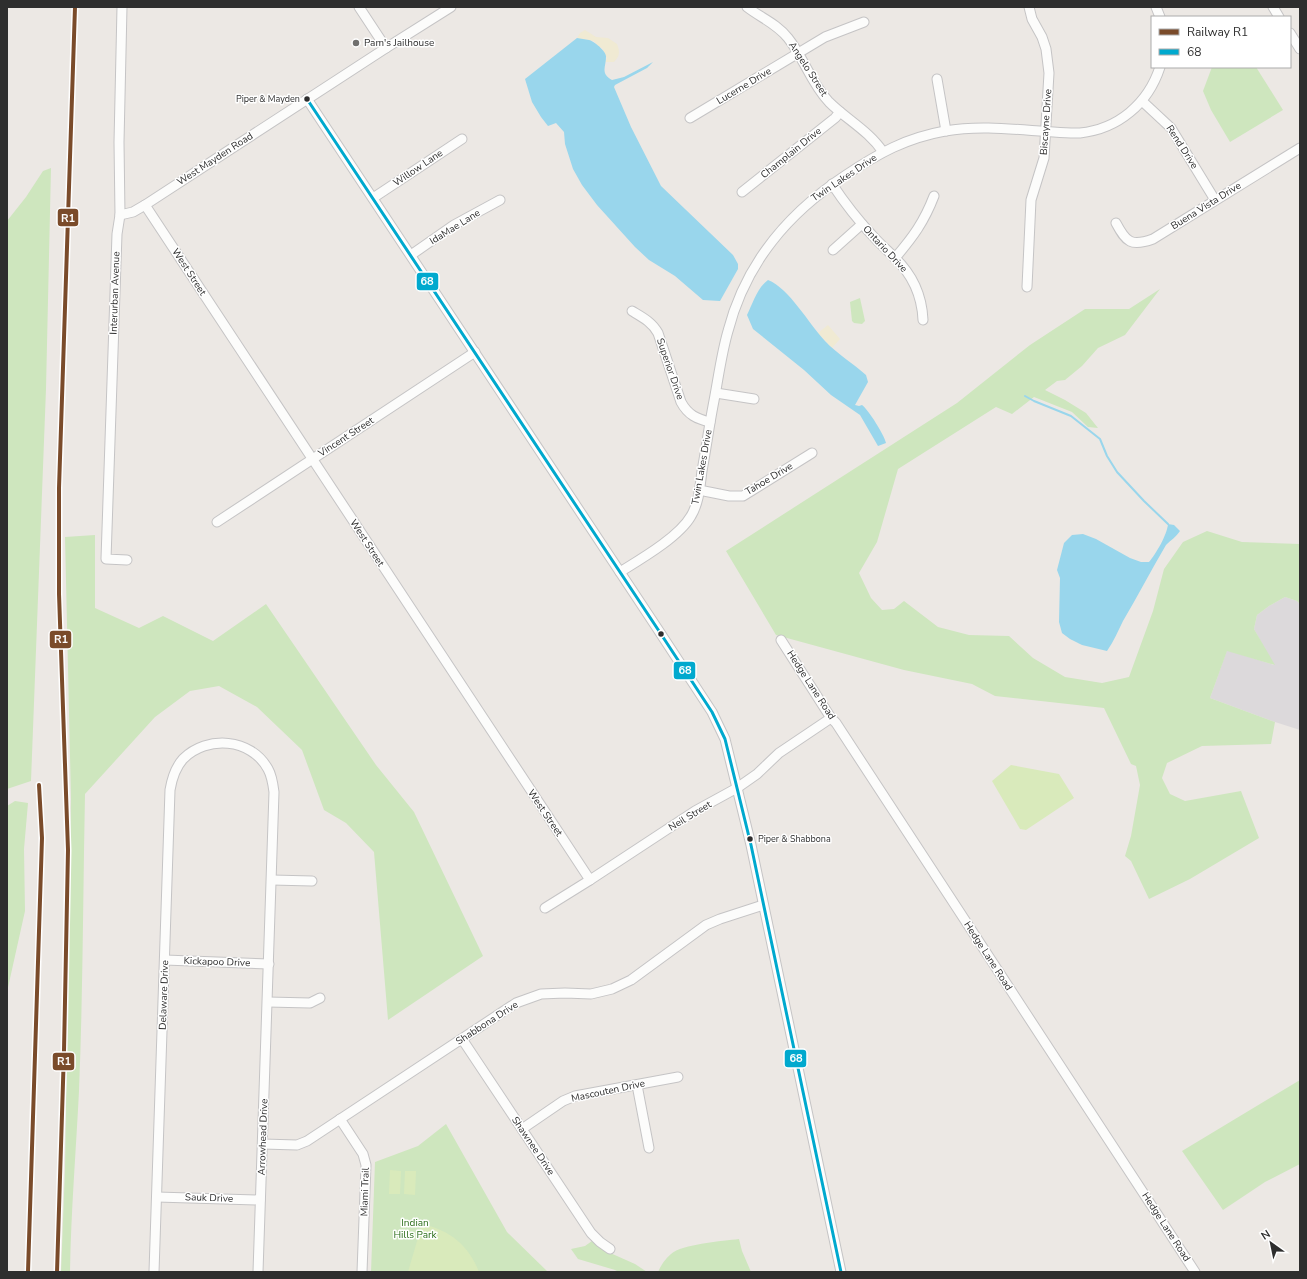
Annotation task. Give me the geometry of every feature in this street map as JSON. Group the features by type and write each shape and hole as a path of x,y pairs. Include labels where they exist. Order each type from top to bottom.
{"street":[{"name":"Interurban Avenue","path":"122,7 119,142 120,215 117,234 106,559 127,560"},
{"path":"359,7 386,48"},
{"name":"West Mayden Road","path":"120,215 133,212 145,205 451,7"},
{"name":"Angelo Street","path":"747,7 771,22 788,38 821,93 840,112 877,142 883,152"},
{"name":"Biscayne Drive","path":"1027,287 1031,200 1044,158 1050,73 1042,37 1032,18 1029,7"},
{"path":"1272,7 1278,16"},
{"name":"Lucerne Drive","path":"690,118 825,37 864,22"},
{"path":"1291,35 1300,49"},
{"name":"Twin Lakes Drive","path":"620,572 674,536 685,526 694,511 728,331 737,302 753,269 766,249 784,226 804,206 832,184 883,152 910,140 946,131 987,128 1080,133 1108,126 1119,121 1142,101 1153,84 1160,68"},
{"path":"938,79 946,131"},
{"path":"308,99 716,719 725,739 751,845 841,1272"},
{"name":"Rend Drive","path":"1142,101 1171,128 1216,200"},
{"name":"Champlain Drive","path":"742,192 835,118 840,112"},
{"name":"Willow Lane","path":"373,198 462,139"},
{"name":"Buena Vista Drive","path":"1116,223 1126,239 1132,242 1140,244 1153,239 1300,148"},
{"name":"Ontario Drive","path":"832,184 862,224 901,264 914,283 919,294 923,320"},
{"path":"895,258 921,225 934,196"},
{"name":"IdaMae Lane","path":"411,255 454,225 500,200"},
{"name":"West Street","path":"145,205 590,880"},
{"path":"833,250 862,224"},
{"name":"Superior Drive","path":"632,311 649,321 658,332 684,408 694,417 710,422"},
{"name":"Vincent Street","path":"217,522 475,352"},
{"path":"716,393 754,399"},
{"name":"Tahoe Drive","path":"699,490 729,496 740,500 752,490 812,453"},
{"name":"Hedge Lane Road","path":"781,640 1195,1272"},
{"name":"Neil Street","path":"545,908 695,811 737,788 757,774 784,750 831,718"},
{"name":"Arrowhead Drive","path":"218,743 232,744 254,752 263,762 270,774 274,792 258,1272"},
{"name":"Delaware Drive","path":"154,1272 171,782 176,768 182,760 199,748 218,743"},
{"path":"272,880 312,881"},
{"name":"Shabbona Drive","path":"263,1144 298,1145 307,1141 516,1003 541,994 591,994 612,989 639,975 706,925 720,918 763,906"},
{"name":"Kickapoo Drive","path":"165,960 269,964"},
{"path":"268,1002 310,1003 320,998"},
{"name":"Shawnee Drive","path":"462,1039 591,1233 610,1249"},
{"name":"Mascouten Drive","path":"522,1129 563,1101 575,1096 678,1077"},
{"path":"637,1085 649,1148"},
{"name":"Miami Trail","path":"340,1120 363,1154 366,1165 362,1272"},
{"name":"Sauk Drive","path":"157,1197 260,1200"}],"shaded area":[{"path":"1285,597 1297,601 1300,604 1300,730 1210,698 1227,650 1274,665 1254,629 1257,615"}],"green space":[{"path":"1212,68 1257,68 1283,110 1230,142 1211,110 1203,91"},
{"path":"51,168 46,389 31,781 7,789 7,221 26,197 43,171"},
{"path":"1160,289 1125,335 1098,348 1082,366 1065,380 1057,381 1045,390 1086,413 1098,428 1088,427 1072,412 1034,397 1012,414 996,407 898,469 877,542 859,573 871,598 882,610 894,609 904,601 938,627 969,635 1009,636 1033,658 1065,677 1102,683 1129,677 1153,611 1164,569 1183,542 1207,531 1242,542 1300,544 1300,604 1297,601 1285,597 1257,615 1254,629 1275,665 1227,651 1210,698 1275,722 1271,744 1202,746 1167,763 1162,778 1170,794 1185,801 1241,791 1259,838 1190,879 1149,899 1131,861 1125,856 1131,836 1140,785 1136,766 1131,764 1104,708 995,696 972,684 904,670 776,635 726,551 957,403 1030,345 1085,309 1129,309"},
{"path":"860,298 865,321 862,324 854,323 852,321 850,302"},
{"path":"95,535 95,608 139,628 163,616 213,641 266,604 376,765 414,812 483,956 388,1020 374,852 346,823 324,810 302,750 257,707 219,686 190,691 155,717 85,794 79,1091 71,1226 70,1272 61,1272 65,1168 71,799 65,537"},
{"path":"1011,765 1059,774 1074,798 1026,830 1020,829 992,781"},
{"path":"15,801 28,803 24,849 25,911 7,992 7,806"},
{"path":"1300,1080 1300,1164 1265,1182 1223,1210 1182,1151"},
{"name":"Indian Hills Park","path":"446,1124 507,1232 548,1272 371,1272 375,1162 418,1146"},
{"path":"390,1170 401,1171 400,1194 389,1194"},
{"path":"405,1171 416,1171 415,1195 404,1194"},
{"path":"422,1224 441,1230 457,1240 470,1254 479,1272 408,1272"},
{"path":"739,1239 742,1251 751,1272 658,1272 665,1260 676,1251 693,1245"},
{"path":"592,1241 608,1252 635,1264 647,1272 619,1272 578,1259 571,1249 585,1246"}],"sand":[{"path":"585,30 596,37 608,38 617,44 619,54 614,62 605,62 607,58 602,48 594,41 577,38 580,33"},
{"path":"828,325 840,339 832,348 818,333"}],"water":[{"path":"577,38 591,41 597,44 602,50 606,55 604,70 606,75 612,80 624,77 653,62 647,68 615,85 614,87 631,127 661,186 733,255 738,264 738,269 720,301 703,300 675,276 649,260 635,247 597,205 582,185 573,169 565,144 564,132 556,123 548,126 532,102 525,79"},
{"path":"768,280 776,284 791,298 830,346 866,375 868,382 855,405 862,405 868,412 880,429 886,443 878,446 860,415 831,395 804,370 753,329 747,315 758,291"},
{"path":"1168,524 1174,525 1180,531 1166,545 1107,651 1082,645 1062,633 1059,622 1060,578 1057,570 1064,543 1072,535 1083,534 1096,539 1130,558 1141,562 1149,562 1161,544"}],"waterway":[{"path":"1025,396 1071,416 1100,439 1107,456 1117,472 1168,524"}],"railway":[{"path":"28,1272 42,838 39,785"}],"rail line":[{"name":"R1","path":"57,1272 64,1051 68,850 59,594 59,488 75,7"},
{"name":"R1","path":"28,1272 42,838 39,785"}],"transit line":[{"name":"68","path":"307,99 712,712 725,739 751,845 841,1272"}],"place":[{"name":"Pam's Jailhouse","path":"356,43"},
{"name":"Piper & Mayden","path":"307,99"},
{"name":"Piper & Shabbona","path":"750,839"}]}
